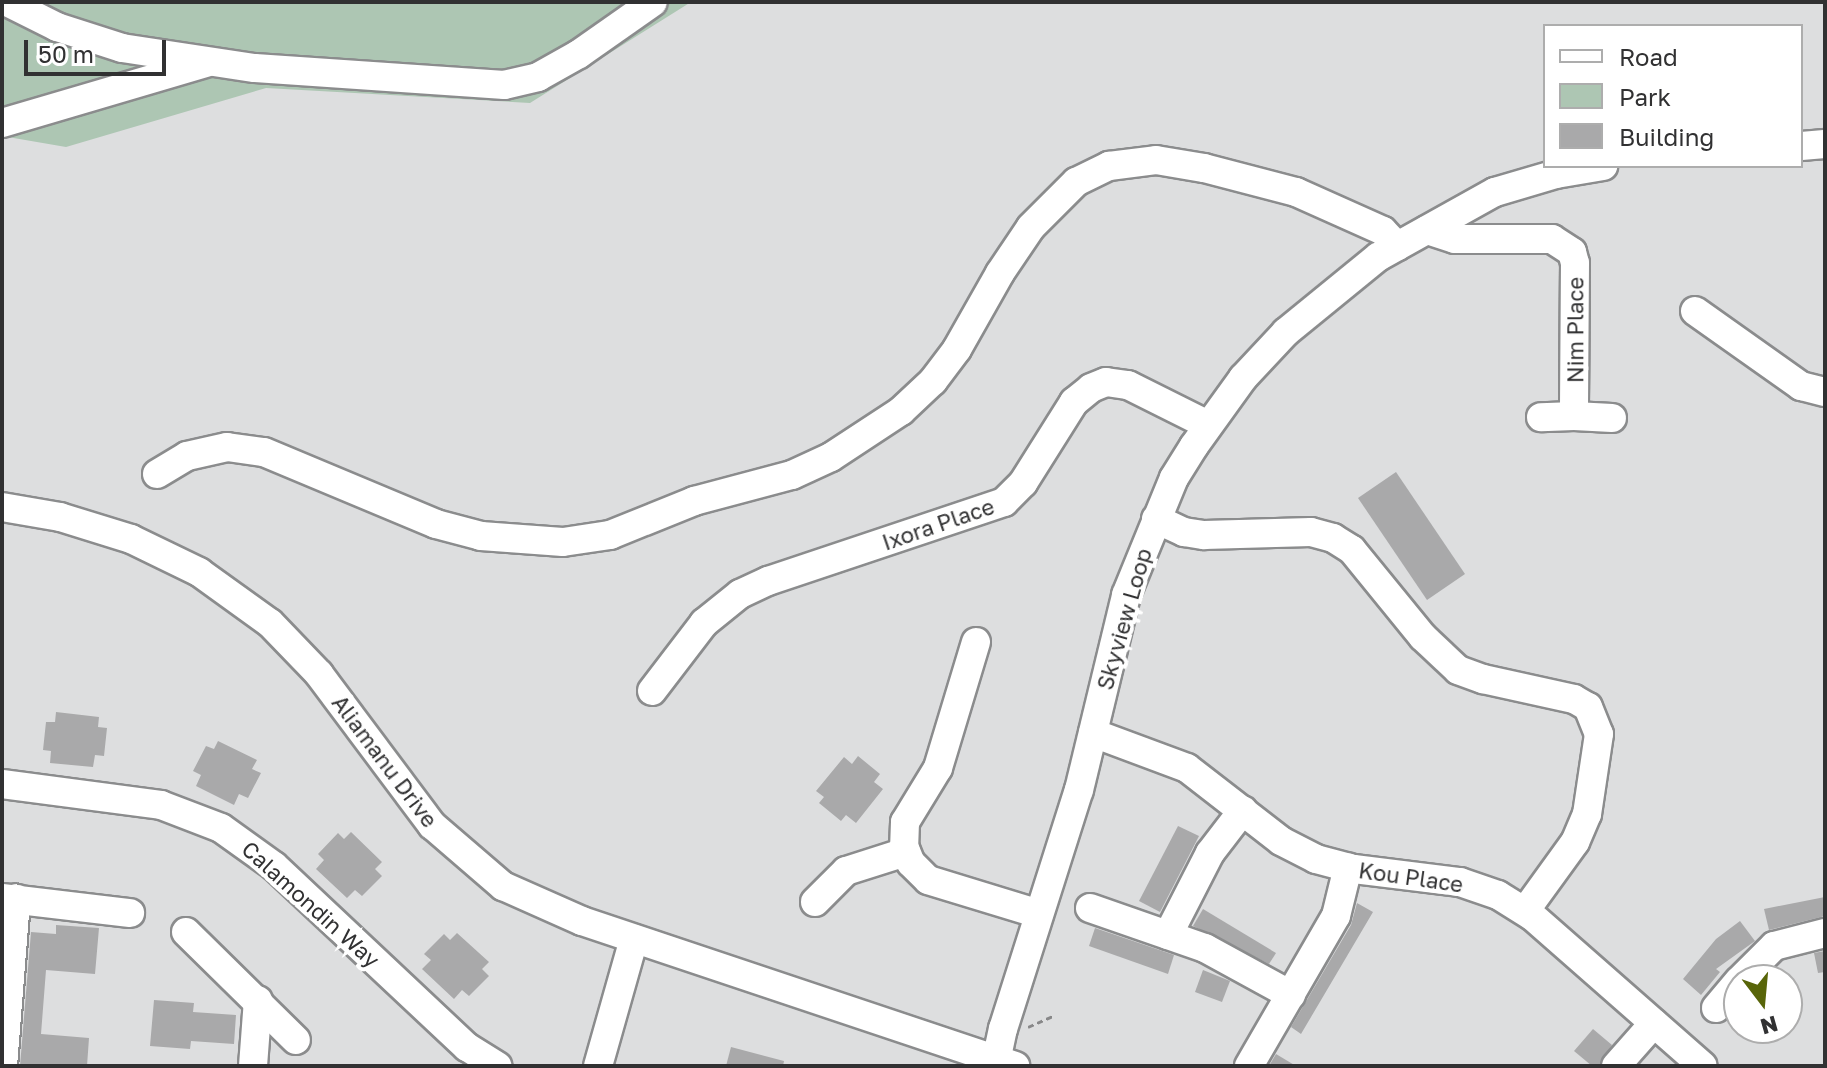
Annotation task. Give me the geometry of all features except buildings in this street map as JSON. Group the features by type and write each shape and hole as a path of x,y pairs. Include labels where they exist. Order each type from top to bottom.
{"street":[{"path":"7,2 57,27 122,48 255,68 504,85 538,77 653,2"},
{"path":"2,123 210,61"},
{"path":"1803,146 1825,144"},
{"path":"157,474 187,456 227,447 264,452 436,524 481,536 563,542 610,535 694,501 792,475 831,457 901,411 933,381 957,349 1000,273 1031,227 1076,182 1109,166 1156,160 1204,168 1296,192 1383,231 1397,246"},
{"name":"Skyview Loop","path":"998,1064 1039,914 1079,790 1126,595 1174,478 1208,425 1243,378 1286,332 1355,273 1495,192 1556,174 1591,168"},
{"name":"Nim Place","path":"1427,230 1455,239 1552,239 1570,249 1575,266 1574,416"},
{"path":"1695,311 1801,386 1825,392"},
{"name":"Ixora Place","path":"652,691 704,623 740,594 768,581 1004,502 1023,483 1074,402 1091,388 1106,382 1128,385 1208,425"},
{"path":"1541,417 1612,418"},
{"name":"Aliamanu Drive","path":"2,507 60,517 131,539 199,572 270,623 296,648 432,825 482,872 530,900 634,939 998,1064"},
{"path":"1156,519 1184,532 1204,535 1311,532 1333,538 1352,550 1423,637 1458,670 1483,679 1570,698 1588,707 1599,734 1587,814 1567,856 1525,911"},
{"path":"976,642 938,768 905,822 906,852 918,873 934,883 1039,914"},
{"name":"Kou Place","path":"1093,733 1187,768 1298,851 1348,867 1460,882 1498,895 1525,911 1703,1066"},
{"name":"Calamondin Way","path":"2,784 161,805 221,828 274,866 467,1047 497,1066"},
{"path":"1168,935 1210,853 1243,810"},
{"path":"815,902 846,871 906,852"},
{"path":"1249,1066 1341,907 1348,867"},
{"path":"3,1066 9,899 130,913"},
{"path":"1090,908 1205,948 1291,995"},
{"path":"186,932 296,1040"},
{"path":"1755,964 1774,946 1825,933"},
{"path":"598,1066 634,939"},
{"path":"1716,1008 1723,999"},
{"path":"253,1066 258,1000"},
{"path":"1616,1066 1654,1023"}],"path":[{"path":"1031,1025 1053,1016"}],"green space":[{"path":"2,2 691,2 530,103 266,88 66,147 2,136"}]}
